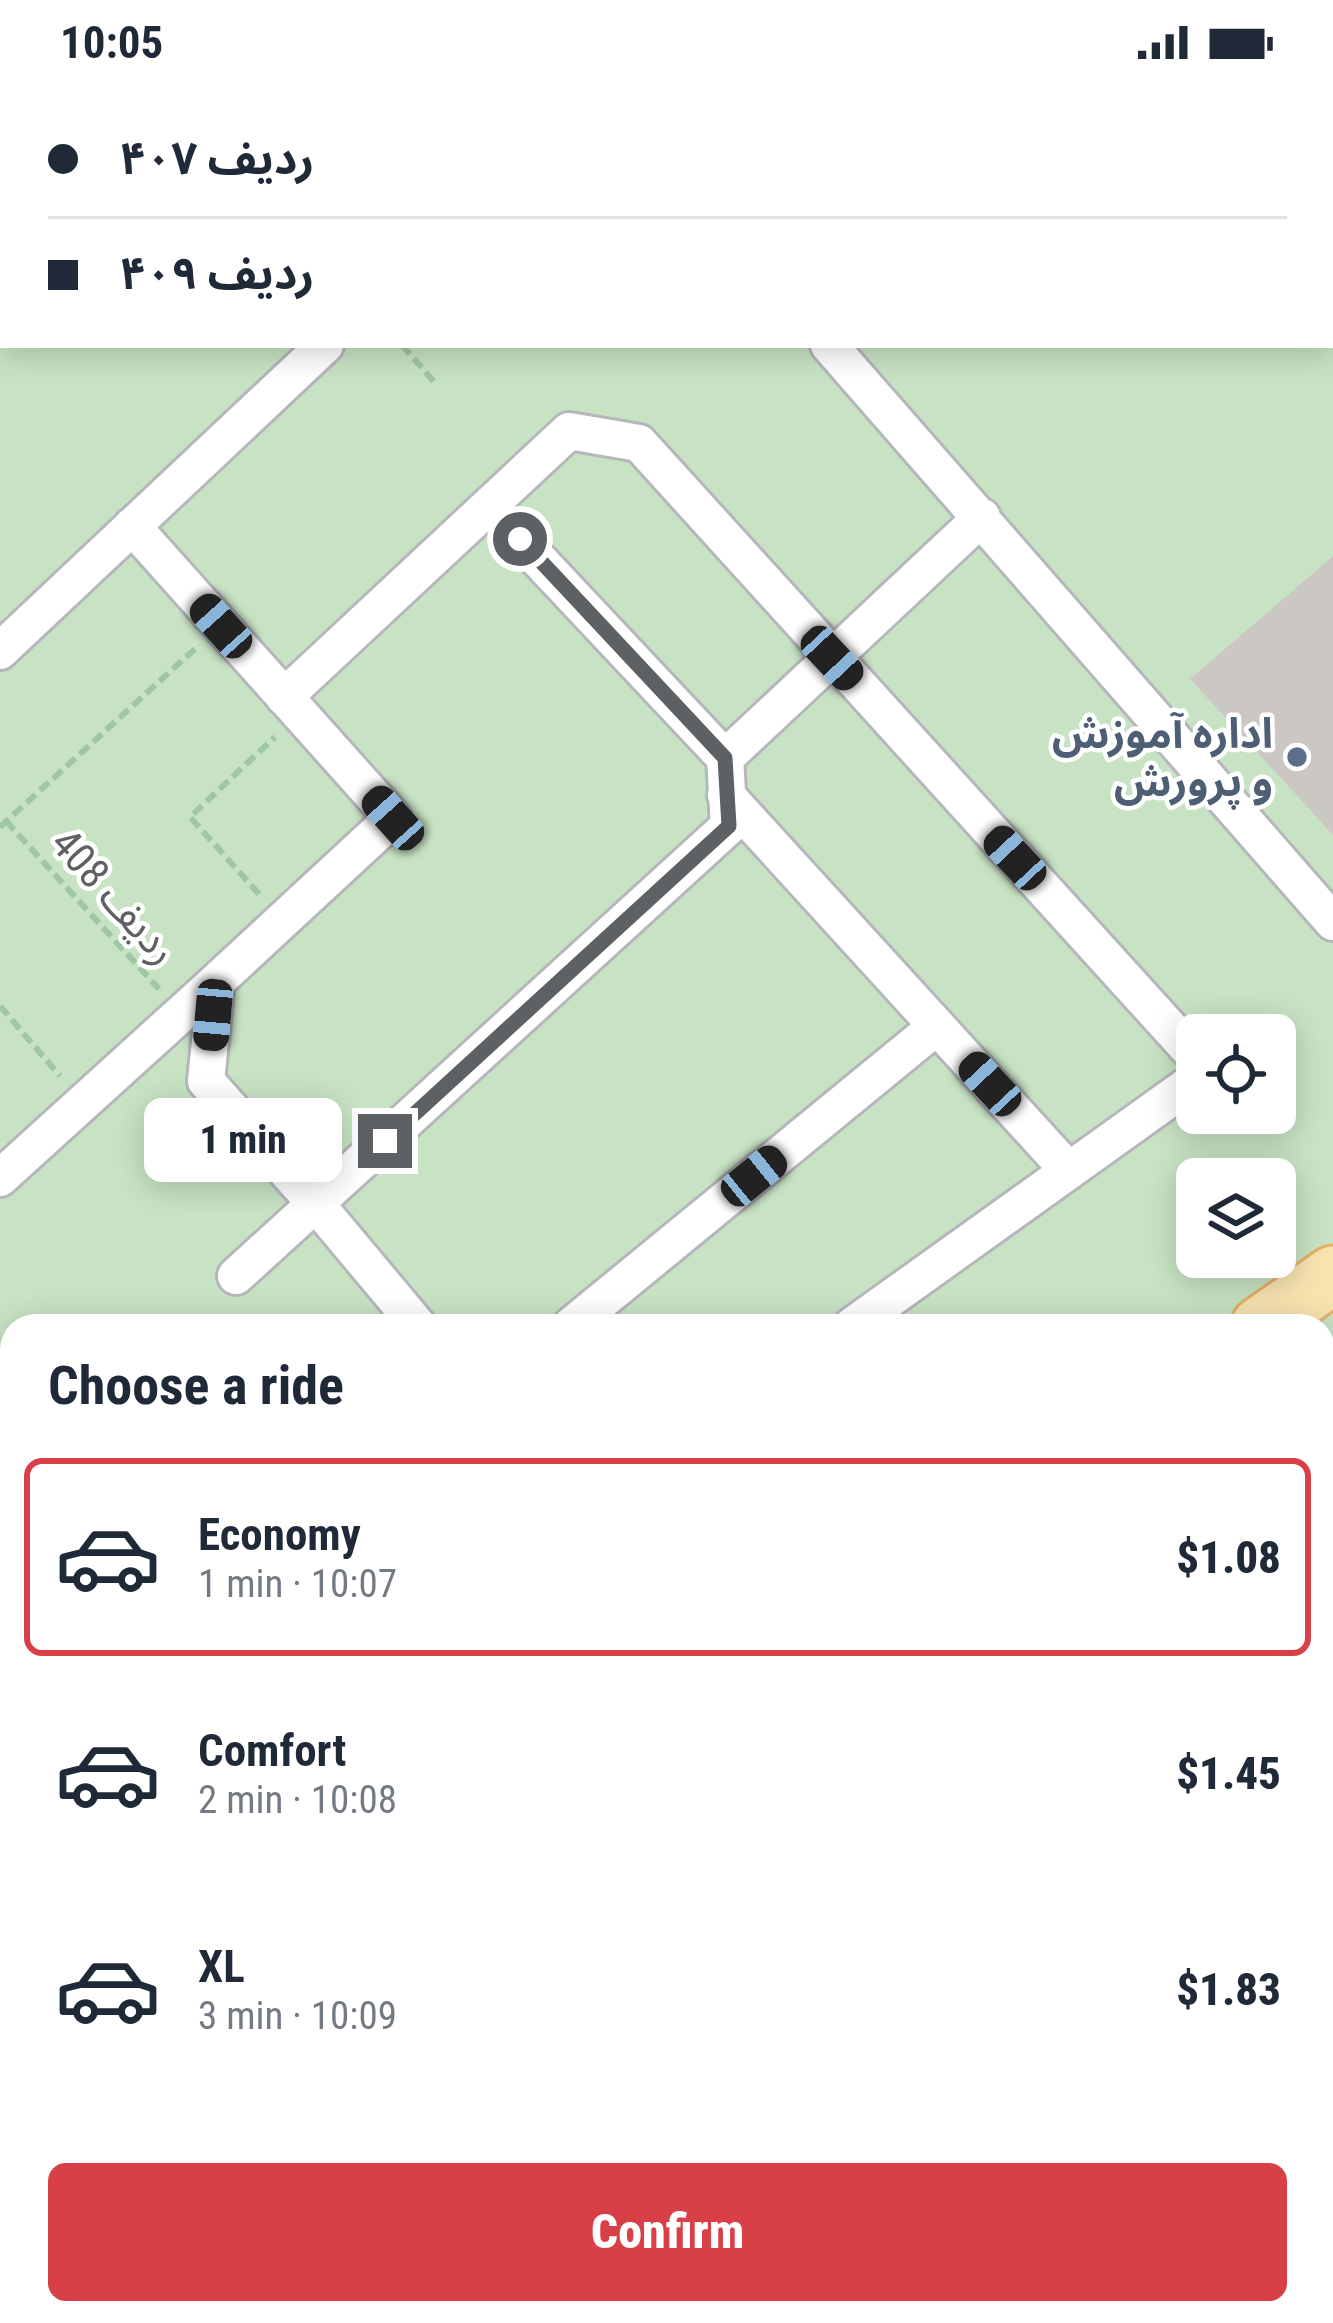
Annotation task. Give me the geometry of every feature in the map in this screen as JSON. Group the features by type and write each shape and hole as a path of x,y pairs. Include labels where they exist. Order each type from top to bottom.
{"main road":[{"path":"1277,1314 1333,1275"}],"street":[{"path":"0,651 323,348"},
{"path":"832,348 1333,922"},
{"path":"292,705 569,431 639,443 1176,1035"},
{"path":"490,508 937,1026 1069,1171"},
{"path":"236,1276 729,826 725,777 832,658 982,517"},
{"path":"0,1178 393,818 132,526"},
{"path":"216,982 206,1081 408,1314"},
{"path":"586,1314 937,1026"},
{"path":"868,1314 1176,1094"}],"path":[{"path":"405,348 436,384"},
{"name":"ردیف 408","path":"181,1014 3,824 221,626"},
{"path":"281,920 190,817 292,705"},
{"path":"0,1006 83,1102"}],"green space":[{"path":"0,348 1333,348 1333,1314 0,1314"}],"building":[{"name":"اداره آموزش و پرورش","path":"1333,556 1333,835 1190,679"}],"place":[{"name":"اداره آموزش و پرورش","path":"1297,757"}],"route":[{"path":"385,1141 729,826 725,758 520,539"}]}
